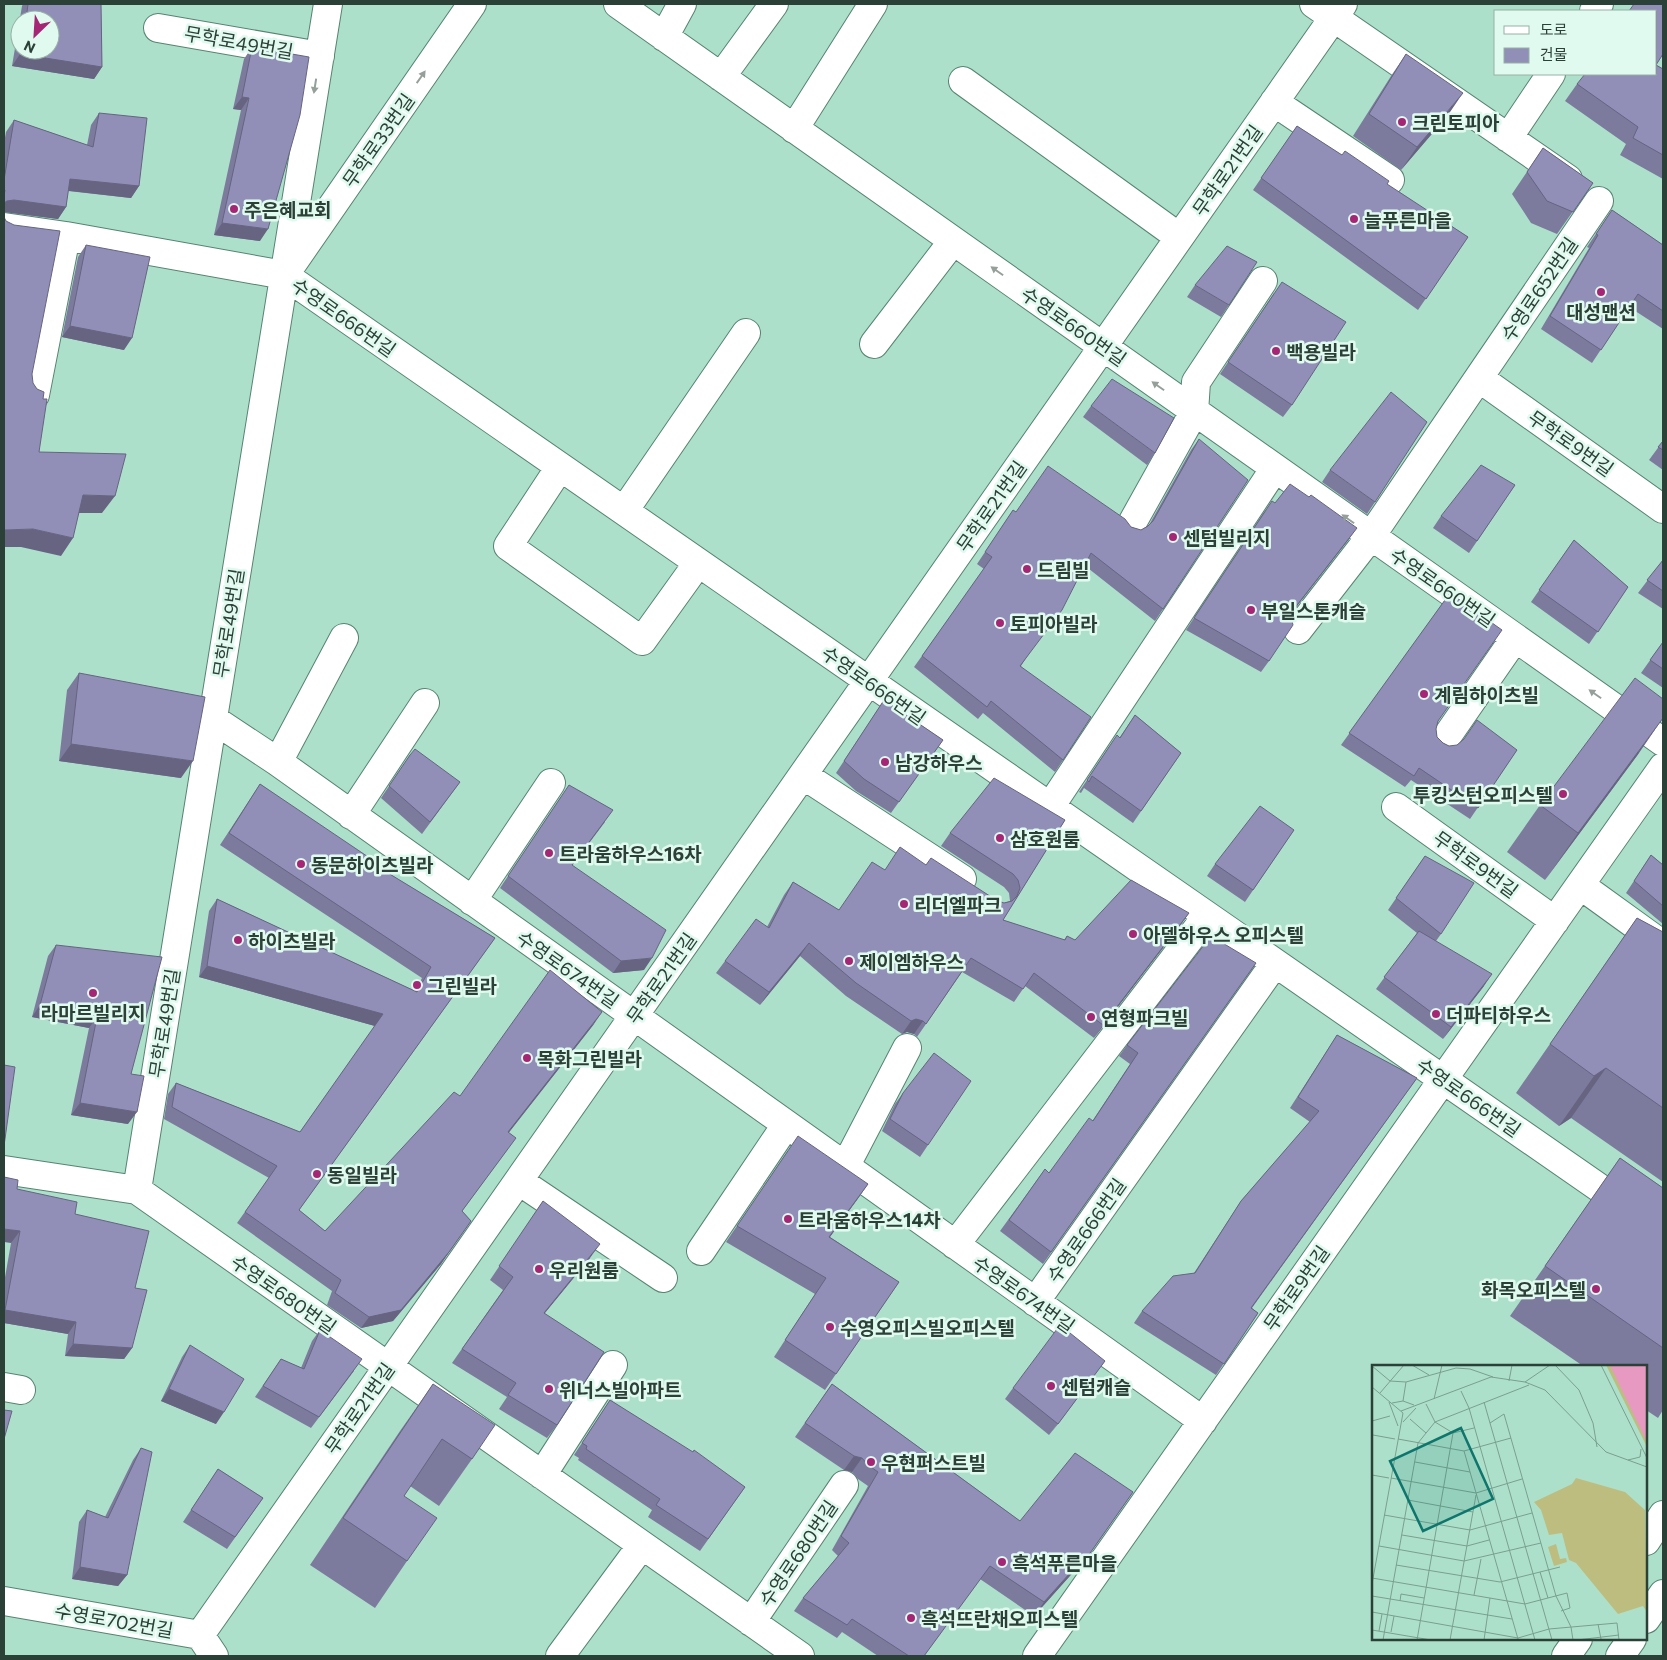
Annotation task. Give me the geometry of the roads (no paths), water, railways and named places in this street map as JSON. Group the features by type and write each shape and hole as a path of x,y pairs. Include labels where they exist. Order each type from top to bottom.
{"street":[{"name":"무학로49번길","path":"137,1190 328,4"},
{"name":"무학로33번길","path":"284,276 472,4"},
{"name":"수영로660번길","path":"618,4 1663,742"},
{"path":"664,37 682,4"},
{"path":"721,77 774,4"},
{"path":"794,129 873,4"},
{"name":"무학로21번길","path":"207,1646 388,1367 1274,102 1330,8"},
{"name":"수영로652번길","path":"1330,8 1508,138 1607,207 1479,378"},
{"name":"무학로49번길","path":"158,28 320,56"},
{"path":"1508,138 1550,75"},
{"path":"963,81 1179,237"},
{"path":"1274,102 1390,180"},
{"name":"수영로666번길","path":"4,227 66,236 284,276 1663,1232"},
{"path":"35,395 66,236"},
{"path":"874,344 954,241"},
{"path":"1131,525 1194,412 1196,382 1263,281"},
{"path":"624,511 746,333"},
{"name":"수영로660번길","path":"1298,630 1372,536 1479,378"},
{"name":"무학로9번길","path":"1479,378 1663,509"},
{"path":"560,467 508,546 642,641 698,563"},
{"path":"1050,808 1275,468"},
{"path":"278,762 344,638"},
{"name":"수영로660번길","path":"1443,742 1515,638"},
{"path":"351,815 425,704"},
{"name":"수영로674번길","path":"212,719 278,762 1203,1421"},
{"path":"803,775 986,895"},
{"name":"무학로9번길","path":"1037,1656 1580,885 1661,775"},
{"path":"472,901 551,782"},
{"name":"무학로9번길","path":"1396,807 1555,921"},
{"path":"1580,885 1663,945"},
{"path":"955,1245 1207,916"},
{"name":"수영로666번길","path":"1035,1302 1275,963"},
{"path":"845,1167 907,1048"},
{"path":"701,1251 786,1125"},
{"name":"수영로680번길","path":"4,1170 137,1190 800,1656"},
{"path":"519,1181 663,1278"},
{"path":"542,1474 613,1365"},
{"name":"수영로680번길","path":"751,1622 844,1485"},
{"path":"1647,1539 1663,1515"},
{"path":"560,1656 642,1545"},
{"path":"1647,1618 1663,1594"},
{"name":"수영로702번길","path":"4,1601 207,1646"},
{"path":"1566,1656 1577,1640"},
{"path":"1620,1656 1631,1640"}],"place":[{"name":"크린토피아","path":"1402,122"},
{"name":"주은혜교회","path":"234,209"},
{"name":"늘푸른마을","path":"1354,219"},
{"name":"대성맨션","path":"1601,292"},
{"name":"백용빌라","path":"1276,351"},
{"name":"센텀빌리지","path":"1173,537"},
{"name":"드림빌","path":"1027,569"},
{"name":"부일스톤캐슬","path":"1251,610"},
{"name":"토피아빌라","path":"1000,623"},
{"name":"계림하이츠빌","path":"1424,694"},
{"name":"남강하우스","path":"885,762"},
{"name":"투킹스턴오피스텔","path":"1563,794"},
{"name":"삼호원룸","path":"1000,838"},
{"name":"트라움하우스16차","path":"549,853"},
{"name":"동문하이츠빌라","path":"301,864"},
{"name":"리더엘파크","path":"904,904"},
{"name":"아델하우스 오피스텔","path":"1133,934"},
{"name":"하이츠빌라","path":"238,940"},
{"name":"제이엠하우스","path":"849,961"},
{"name":"그린빌라","path":"417,985"},
{"name":"라마르빌리지","path":"93,993"},
{"name":"더파티하우스","path":"1436,1014"},
{"name":"연형파크빌","path":"1091,1017"},
{"name":"목화그린빌라","path":"527,1058"},
{"name":"동일빌라","path":"317,1174"},
{"name":"트라움하우스14차","path":"788,1219"},
{"name":"우리원룸","path":"539,1269"},
{"name":"화목오피스텔","path":"1596,1289"},
{"name":"수영오피스빌오피스텔","path":"830,1327"},
{"name":"센텀캐슬","path":"1051,1386"},
{"name":"위너스빌아파트","path":"549,1389"},
{"name":"우현퍼스트빌","path":"871,1462"},
{"name":"흑석푸른마을","path":"1002,1562"},
{"name":"흑석뜨란채오피스텔","path":"911,1618"}]}
